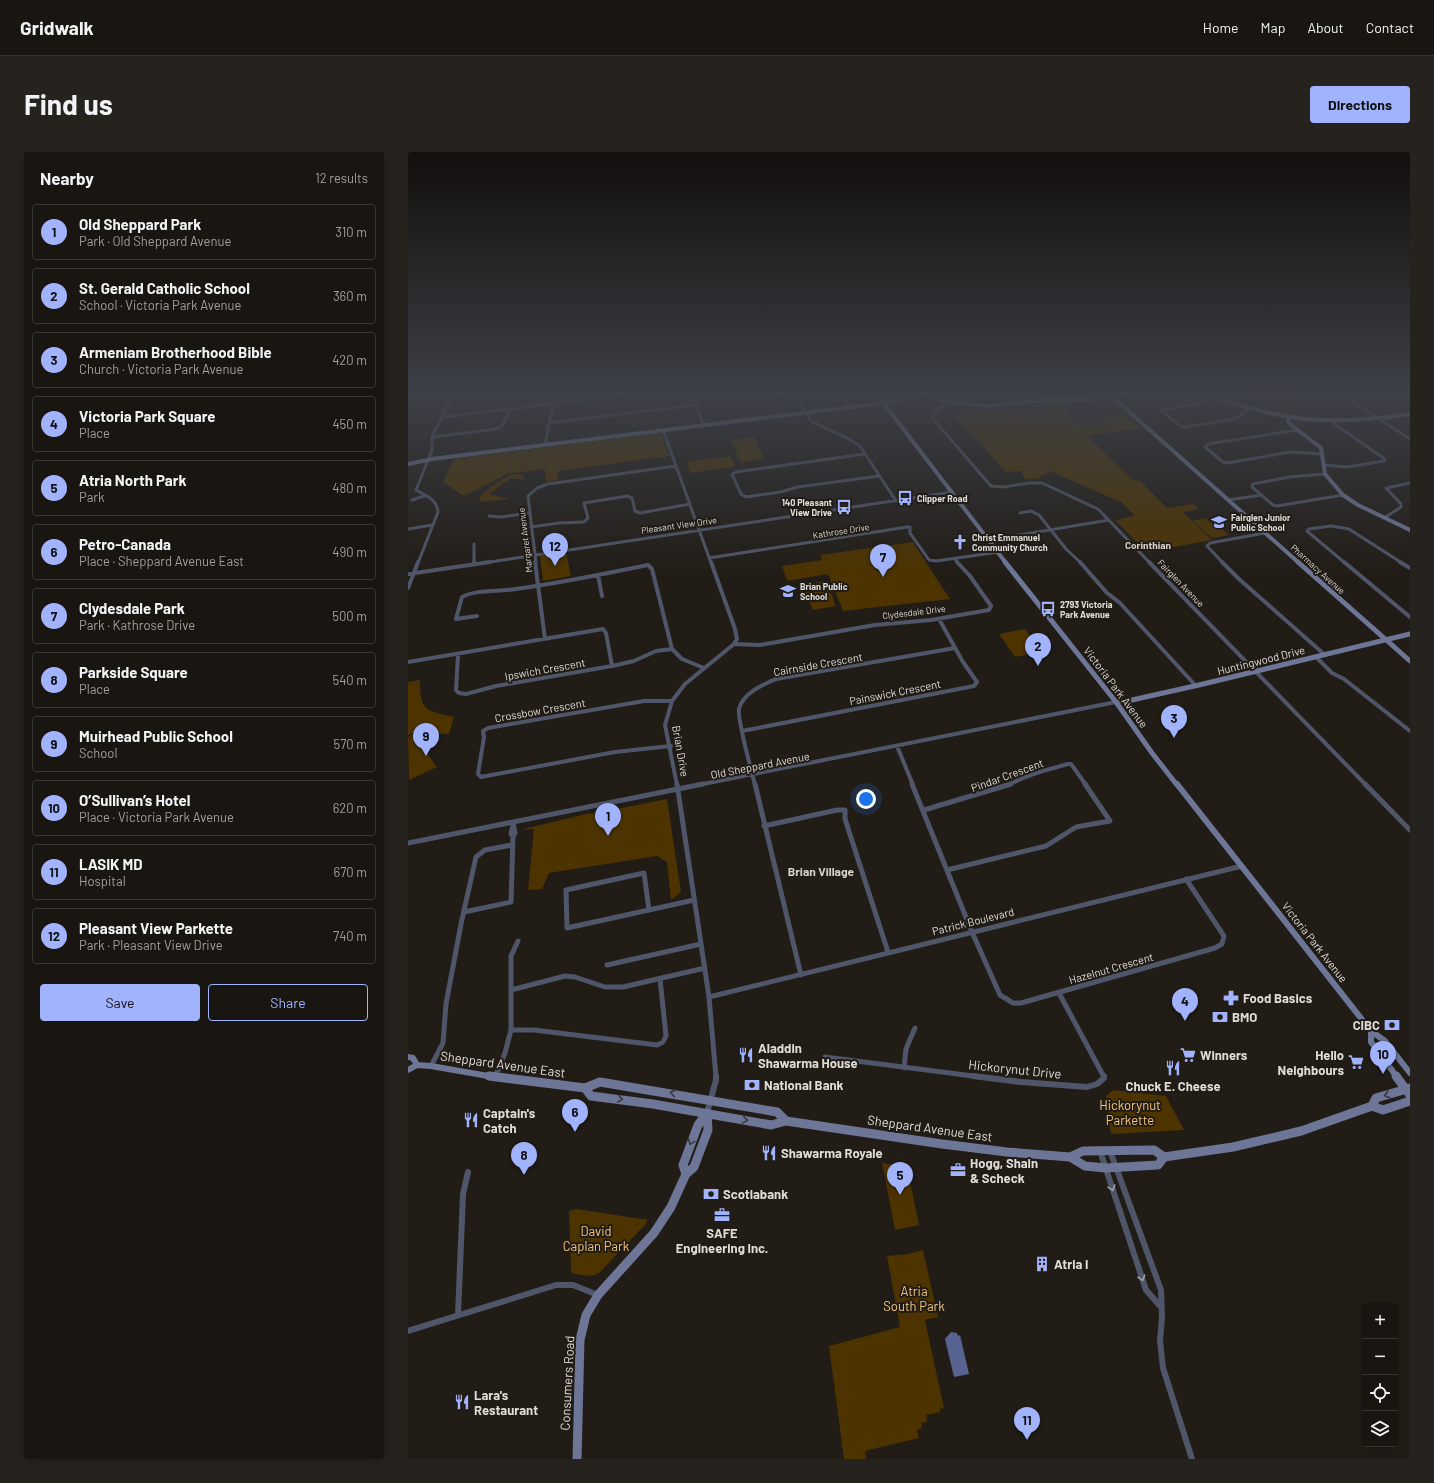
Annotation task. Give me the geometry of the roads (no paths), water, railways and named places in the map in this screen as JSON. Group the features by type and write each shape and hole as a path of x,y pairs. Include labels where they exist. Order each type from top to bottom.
{"street":[{"path":"408,588 438,512 436,502 416,490 431,453"},
{"path":"408,464 483,453"},
{"path":"671,453 735,629 737,639 734,644"},
{"name":"Victoria Park Avenue","path":"922,453 1116,702 1152,753 1371,1031 1385,1041 1410,1073"},
{"name":"Fairglen Avenue","path":"962,453 991,486 998,488 1042,482 1095,507 1410,830"},
{"name":"Pharmacy Avenue","path":"1175,453 1410,661"},
{"path":"1212,453 1223,462 1227,463 1285,453"},
{"path":"1307,453 1323,454 1325,474 1344,495 1354,503 1410,530"},
{"path":"1324,465 1347,467 1384,461 1385,459 1376,453"},
{"path":"880,476 746,497 741,494 732,474 736,472 865,454 880,476 896,501"},
{"name":"Margaret Avenue","path":"545,639 528,496 532,491 543,485 676,466"},
{"path":"1325,474 1311,474 1253,484 1253,488 1274,505 1280,506 1344,495"},
{"path":"1384,518 1401,507 1401,504 1386,488 1410,483"},
{"name":"Pleasant View Drive","path":"408,574 952,492"},
{"path":"1228,500 1262,495"},
{"path":"412,500 424,496"},
{"path":"531,527 559,523 584,522 588,518 584,503 627,496 632,497 635,511 640,513 690,504"},
{"path":"1020,513 1031,511 1036,513 1107,593 1120,603 1196,686"},
{"path":"489,516 501,517 530,513"},
{"path":"989,540 1109,520"},
{"path":"408,529 432,525"},
{"path":"1410,568 1349,528 1331,526 1309,529 1307,531 1410,617"},
{"name":"Kathrose Drive","path":"709,558 909,527 910,533 927,559 936,561 955,559"},
{"path":"1265,533 1210,543 1207,546 1239,579 1325,654"},
{"path":"474,544 474,564"},
{"path":"955,559 999,552"},
{"name":"Clydesdale Drive","path":"734,644 760,644 875,625 939,618 991,608 970,576 955,559"},
{"path":"477,616 456,619 462,597 468,594 539,586 645,565 651,566 666,619 672,649 676,655 684,661 704,668"},
{"path":"598,575 602,596"},
{"name":"Painswick Crescent","path":"742,731 974,686 977,682 955,648 939,618"},
{"path":"408,662 603,629 606,633 612,666"},
{"name":"Huntingwood Drive","path":"1116,702 1196,686 1410,634"},
{"name":"Brian Drive","path":"707,1113 712,1100 716,1080 709,997 678,790 666,725 668,712 672,702 685,684 734,644"},
{"name":"Cairnside Crescent","path":"801,975 764,826 754,775 742,731 739,710 741,704 746,698 766,683 776,679 955,648"},
{"name":"Ipswich Crescent","path":"458,654 456,690 463,694 496,686 612,666 634,660 656,651 672,649"},
{"path":"1316,657 1332,673 1344,679 1410,731"},
{"name":"Crossbow Crescent","path":"671,746 615,752 482,777 478,774 484,737 483,731 488,728 640,702 663,700 672,702"},
{"name":"Old Sheppard Avenue","path":"408,843 513,824 1116,702"},
{"path":"897,746 972,932"},
{"name":"Pindar Crescent","path":"924,810 1005,787 1034,773 1071,764 1110,821 1108,823 1075,828 1054,843 1046,846 947,870"},
{"path":"764,826 837,810 844,810 845,819 888,952"},
{"path":"464,912 510,902 513,836 511,834 511,829 513,824"},
{"path":"431,1066 443,1043 445,1012 476,857 487,850 512,845"},
{"name":"Patrick Boulevard","path":"709,997 1242,866"},
{"path":"649,910 644,873 566,890 567,928 649,910 694,900"},
{"name":"Hazelnut Crescent","path":"972,932 1000,996 1013,1003 1021,1003 1215,948 1222,944 1224,936 1222,931 1186,879"},
{"path":"495,1077 505,1053 511,1030 511,956 518,941"},
{"path":"607,965 701,944"},
{"path":"511,990 565,976 575,977 605,987 623,987 705,968"},
{"path":"511,1030 534,1030 657,1045 663,1042 666,1036 660,979"},
{"name":"Hickorynut Drive","path":"825,1057 1021,1082 1087,1086 1097,1084 1104,1078 1103,1073 1095,1062 1059,993"},
{"path":"904,1068 906,1049 915,1028"},
{"name":"Victoria Park Avenue","path":"1371,1031 1371,1042 1408,1090"},
{"path":"408,1057 413,1058 417,1065 408,1070"},
{"name":"Sheppard Avenue East","path":"417,1065 495,1077 585,1088 600,1082 777,1112 786,1121"},
{"name":"Sheppard Avenue East","path":"585,1088 592,1096 653,1104 771,1124 786,1121 942,1144 1007,1152 1070,1157 1085,1166 1106,1168 1158,1165 1164,1157"},
{"name":"Sheppard Avenue East","path":"1372,1106 1376,1098 1408,1090"},
{"name":"Sheppard Avenue East","path":"1070,1157 1083,1151 1154,1150 1164,1157 1233,1147 1294,1132 1372,1106 1383,1110 1410,1101"},
{"name":"Consumers Road","path":"577,1459 580,1340 586,1315 598,1295 654,1233 671,1207 686,1174 694,1167 708,1130 707,1113"},
{"path":"1100,1151 1119,1213 1146,1290 1161,1307"},
{"path":"1110,1151 1161,1290 1162,1317 1160,1341 1163,1368 1192,1459"},
{"path":"458,1315 463,1194 468,1172"},
{"path":"408,1331 556,1286 573,1285 598,1295"}],"water":[{"path":"951,1332 957,1333 958,1336 960,1335 969,1374 954,1377 945,1339"}],"place":[{"name":"Clipper Road","path":"905,498"},
{"name":"140 Pleasant View Drive","path":"844,507"},
{"name":"Fairglen Junior Public School","path":"1219,522"},
{"name":"Christ Emmanuel Community Church","path":"960,542"},
{"name":"Pleasant View Parkette","path":"555,566"},
{"name":"Clydesdale Park","path":"883,577"},
{"name":"Brian Public School","path":"788,591"},
{"name":"2793 Victoria Park Avenue","path":"1048,609"},
{"name":"St. Gerald Catholic School","path":"1038,666"},
{"name":"Armeniam Brotherhood Bible","path":"1174,738"},
{"name":"Muirhead Public School","path":"426,756"},
{"name":"Old Sheppard Park","path":"608,836"},
{"name":"Food Basics","path":"1231,998"},
{"name":"BMO","path":"1220,1017"},
{"name":"Victoria Park Square","path":"1185,1021"},
{"name":"CIBC","path":"1392,1025"},
{"name":"Aladdin Shawarma House","path":"746,1055"},
{"name":"Winners","path":"1188,1055"},
{"name":"Hello Neighbours","path":"1356,1062"},
{"name":"Chuck E. Cheese","path":"1173,1068"},
{"name":"O’Sullivan’s Hotel","path":"1383,1074"},
{"name":"National Bank","path":"752,1085"},
{"name":"Captain's Catch","path":"471,1120"},
{"name":"Petro-Canada","path":"575,1132"},
{"name":"Shawarma Royale","path":"769,1153"},
{"name":"Hogg, Shain & Scheck","path":"958,1170"},
{"name":"Parkside Square","path":"524,1175"},
{"name":"Scotiabank","path":"711,1194"},
{"name":"Atria North Park","path":"900,1195"},
{"name":"SAFE Engineering Inc.","path":"722,1215"},
{"name":"Atria I","path":"1042,1264"},
{"name":"Lara's Restaurant","path":"462,1402"},
{"name":"LASIK MD","path":"1027,1440"}],"district":[{"name":"Corinthian","path":"1148,545"},
{"name":"Brian Village","path":"821,871"}],"park label":[{"name":"Hickorynut Parkette","path":"1130,1112"},
{"name":"David Caplan Park","path":"596,1238"},
{"name":"Atria South Park","path":"914,1298"}]}
